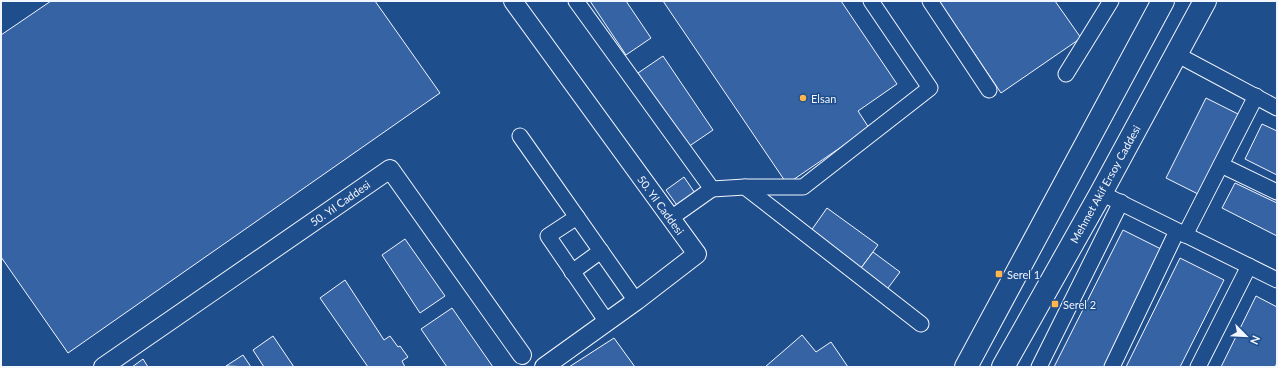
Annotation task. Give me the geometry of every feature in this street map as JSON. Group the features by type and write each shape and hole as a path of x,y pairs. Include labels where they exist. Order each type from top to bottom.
{"main road":[{"path":"966,367 1163,1"},
{"name":"Mehmet Akif Ersoy Caddesi","path":"1003,367 1101,193 1206,1"}],"street":[{"name":"50. Yıl Caddesi","path":"513,1 697,254 636,302 544,367"},
{"path":"576,1 712,189"},
{"path":"671,218 712,189 745,186 803,187 930,88 871,1"},
{"path":"930,1 989,90"},
{"path":"1066,74 1111,1"},
{"path":"1176,54 1277,108"},
{"path":"1112,367 1181,233 1221,165 1256,96"},
{"path":"520,136 636,302"},
{"path":"1221,165 1277,192"},
{"name":"50. Yıl Caddesi","path":"103,367 390,169 522,355"},
{"path":"745,186 921,324"},
{"path":"1101,193 1277,280"},
{"path":"1039,367 1121,202"},
{"path":"577,217 548,236 607,322"},
{"path":"572,272 601,251"},
{"path":"1198,367 1248,266"}],"building":[{"path":"51,1 375,1 440,93 68,353 1,257 1,35"},
{"path":"590,1 626,1 651,38 626,55"},
{"name":"Elsan","path":"663,1 841,1 897,84 858,111 869,128 787,184"},
{"path":"939,1 1055,1 1081,38 1001,93"},
{"path":"663,56 713,130 688,147 638,73"},
{"path":"1206,98 1242,116 1202,196 1166,178"},
{"path":"1262,124 1277,131 1277,175 1245,159"},
{"path":"684,177 697,196 679,208 666,190"},
{"path":"1235,183 1277,203 1277,236 1222,208"},
{"path":"827,208 878,245 858,272 808,235"},
{"path":"1123,230 1165,251 1107,367 1054,367"},
{"path":"405,239 445,296 420,313 382,255"},
{"path":"873,252 900,272 885,292 858,272"},
{"path":"1180,258 1224,280 1180,367 1126,367"},
{"path":"345,280 384,340 390,336 408,357 402,361 405,367 368,367 320,298"},
{"path":"1256,296 1277,307 1277,363 1275,367 1221,367"},
{"path":"452,308 493,367 447,367 421,329"},
{"path":"802,335 816,352 831,342 848,367 765,367"},
{"path":"273,336 294,367 264,367 253,350"},
{"path":"614,338 635,367 569,367"},
{"path":"243,355 251,367 226,366"},
{"path":"143,359 148,367 132,367"}],"place":[{"name":"Elsan","path":"803,98"},
{"name":"Serel 1","path":"999,274"},
{"name":"Serel 2","path":"1055,304"}]}
